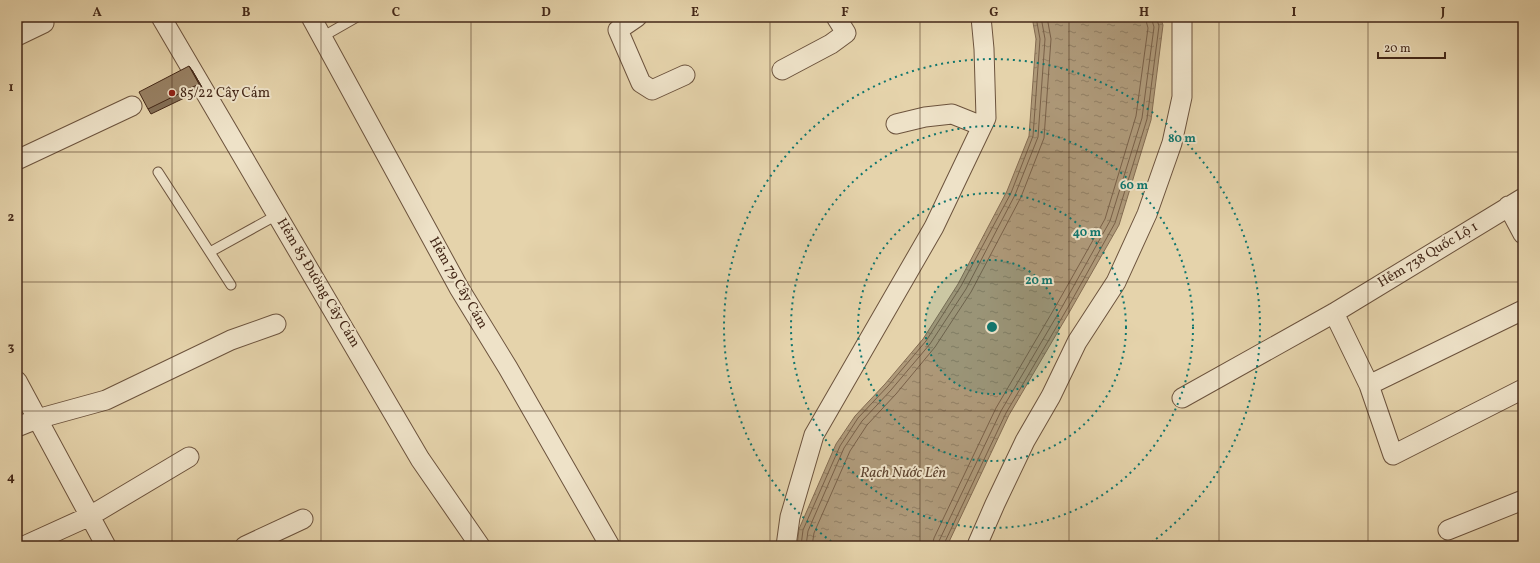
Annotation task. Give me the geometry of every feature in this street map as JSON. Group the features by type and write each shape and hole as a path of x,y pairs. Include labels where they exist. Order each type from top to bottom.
{"street":[{"name":"Hẻm 85 Đường Cây Cám","path":"161,17 420,459 480,546"},
{"name":"Hẻm 79 Cây Cám","path":"312,17 459,288 508,368 610,546"},
{"path":"637,17 618,30 641,83 652,90 685,75"},
{"path":"782,70 831,44 846,33 836,17"},
{"path":"786,546 790,517 814,435 934,227 986,118 984,50 981,17"},
{"path":"978,546 995,504 1025,441 1050,396 1077,342 1116,282 1147,214 1172,143 1182,97 1182,17"},
{"path":"17,36 44,23"},
{"path":"17,160 132,106"},
{"path":"896,124 925,117 952,114 982,126"},
{"path":"1515,202 1523,234"},
{"name":"Hẻm 738 Quốc Lộ 1","path":"1182,398 1334,313 1515,202"},
{"path":"1369,385 1523,310"},
{"path":"1334,313 1369,385 1393,455 1523,389"},
{"path":"17,427 37,419 106,400 232,340 276,324"},
{"path":"17,381 33,408 37,419 106,546"},
{"path":"24,546 90,516 189,457"},
{"path":"1448,530 1523,500"},
{"path":"245,546 303,519"}],"lane":[{"path":"322,37 356,17"},
{"path":"158,172 231,285"},
{"path":"210,252 277,215"}],"water":[{"name":"Rạch Nước Lên","path":"1032,17 1160,17 1163,25 1151,120 1119,225 1009,415 947,546 797,546 799,529 836,444 855,416 885,384 923,339 958,284 1007,191 1029,136 1036,39"}],"building":[{"name":"85/22 Cây Cám","path":"189,66 199,84 148,109 139,92"}],"place":[{"name":"85/22 Cây Cám","path":"172,93"}]}
